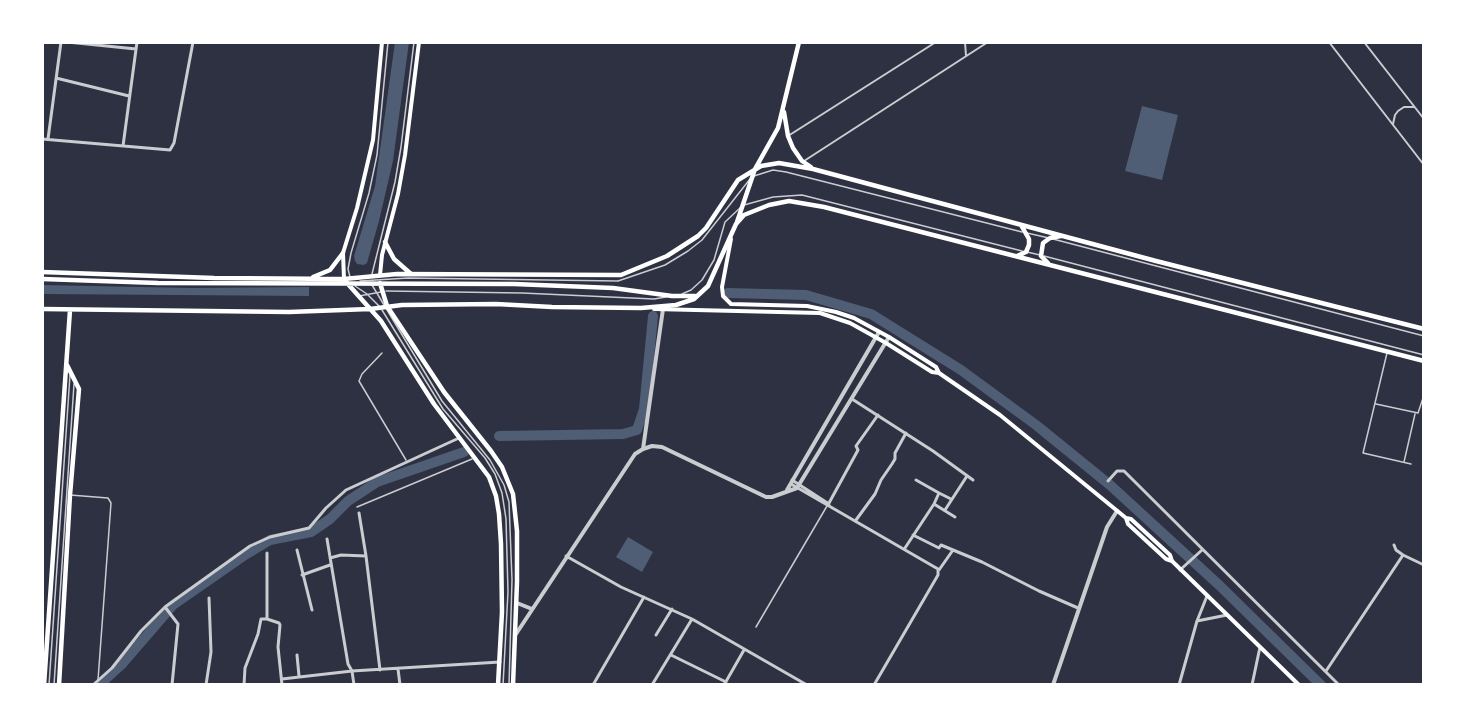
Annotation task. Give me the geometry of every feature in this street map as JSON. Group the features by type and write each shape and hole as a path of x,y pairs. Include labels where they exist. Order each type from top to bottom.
{"main road":[{"path":"311,278 330,270 343,253 359,200 373,140 382,42"},
{"path":"419,42 405,155 398,194 385,242 380,279 383,306 395,315 444,392 502,467 513,494 517,603 511,685"},
{"path":"641,308 688,302 700,295 713,277 732,236 755,169 778,128 799,42"},
{"path":"783,110 793,148 802,161 813,169"},
{"path":"42,279 158,283 350,281 411,274 621,275 667,256 698,236 716,214 738,180 755,169 779,163 813,169 1061,236 1424,329"},
{"path":"736,224 744,215 758,208 783,201 796,201 1424,361"},
{"path":"1014,256 1026,252 1029,245 1026,232 1021,225"},
{"path":"732,236 722,287 723,296 731,304 821,308 854,318 936,367 939,373"},
{"path":"1053,266 1041,255 1043,243 1050,238 1061,236"},
{"path":"385,242 394,259 411,274"},
{"path":"343,253 350,281 358,296 389,333 434,405 474,455 489,477 496,496 500,514 502,587 498,685"},
{"path":"42,272 214,278 311,278 350,281"},
{"path":"371,280 573,286 613,288 672,296 700,295"},
{"path":"42,309 290,312 370,309 402,305 496,304 820,313 842,320 876,337 932,372 939,373 1025,434 1125,518 1129,525 1166,559 1172,561 1299,685"},
{"path":"395,315 396,308 402,305"},
{"path":"44,685 70,310"},
{"path":"59,685 78,389 66,362"}],"street":[{"path":"48,139 61,42"},
{"path":"67,42 136,49"},
{"path":"123,146 136,42"},
{"path":"42,139 170,150 174,143 193,42"},
{"path":"789,136 936,42"},
{"path":"965,42 966,56"},
{"path":"802,161 988,42"},
{"path":"1329,42 1424,165"},
{"path":"1364,42 1424,119"},
{"path":"56,78 129,96"},
{"path":"1393,124 1398,111 1404,107 1414,106"},
{"path":"643,449 663,309"},
{"path":"786,491 879,332"},
{"path":"515,635 635,454 643,449 662,447 761,496 772,497 798,486 889,337"},
{"path":"852,399 973,480"},
{"path":"828,505 858,450 856,446 878,415"},
{"path":"856,520 875,494 880,481 895,459 895,453 906,433"},
{"path":"93,685 112,668 141,631 166,609 250,546 270,537 309,528 346,490 459,438"},
{"path":"1108,481 1118,471 1124,471 1339,685"},
{"path":"945,510 967,476"},
{"path":"916,480 952,499"},
{"path":"791,482 939,570"},
{"path":"905,548 939,494"},
{"path":"934,504 955,517"},
{"path":"1053,685 1107,527 1118,512"},
{"path":"359,513 380,669"},
{"path":"913,535 939,548 941,545 953,550 1078,608"},
{"path":"327,540 348,664 352,671 354,685"},
{"path":"1394,545 1396,550 1403,555 1424,565"},
{"path":"297,550 312,610"},
{"path":"874,685 939,570 953,550"},
{"path":"1180,570 1202,550"},
{"path":"267,553 267,619"},
{"path":"330,558 341,555 366,556"},
{"path":"1326,671 1403,555"},
{"path":"566,556 621,587 692,619 807,685"},
{"path":"302,575 330,566"},
{"path":"1179,685 1197,621 1207,596"},
{"path":"593,685 644,597"},
{"path":"206,685 211,652 209,598"},
{"path":"517,603 532,609"},
{"path":"166,609 178,624 172,685"},
{"path":"656,635 672,609"},
{"path":"1197,621 1227,615"},
{"path":"244,685 245,668 258,634 261,619 267,619 280,625 282,685"},
{"path":"652,685 692,619"},
{"path":"1252,685 1260,647"},
{"path":"671,654 725,683 744,650"},
{"path":"297,655 299,676"},
{"path":"282,679 352,671 500,662"},
{"path":"398,668 400,685"},
{"path":"794,685 797,680"}],"lane":[{"path":"388,42 377,155 369,193 351,253 348,269 350,281 383,306 443,409 485,458 495,474 502,493 506,519 508,592 503,685"},
{"path":"414,42 395,182 371,280 375,293 442,402 490,460 504,485 509,502 512,580 511,685"},
{"path":"380,279 618,281 665,265 688,251 702,240 746,182 753,177 773,171 786,172 1050,238 1424,336"},
{"path":"358,296 395,291 522,293 654,299 672,296 691,290 702,280 714,260 725,222 743,206 773,197 802,195 1424,355"},
{"path":"1388,352 1363,453 1411,464"},
{"path":"382,353 362,374 359,381 407,461"},
{"path":"49,685 60,501 71,372"},
{"path":"54,685 74,380"},
{"path":"1376,404 1415,413 1420,412 1424,395"},
{"path":"1403,462 1415,413"},
{"path":"357,507 474,455"},
{"path":"70,495 108,498 111,503 98,682"},
{"path":"756,627 828,505"}],"water":[{"path":"395,42 409,42 393,161 367,263 357,264 354,256 375,186"},
{"path":"1142,106 1178,115 1162,180 1125,171"},
{"path":"42,285 192,288 309,287 309,296 42,294"},
{"path":"628,537 653,552 642,572 616,557"}],"waterway":[{"path":"728,293 806,295 871,314 961,370 1036,425 1110,485 1219,585 1321,685"},
{"path":"499,436 623,434 637,430 644,409 653,316"},
{"path":"99,685 122,664 173,605 245,555 270,540 311,532 330,519 348,501 377,482 464,452"}]}
